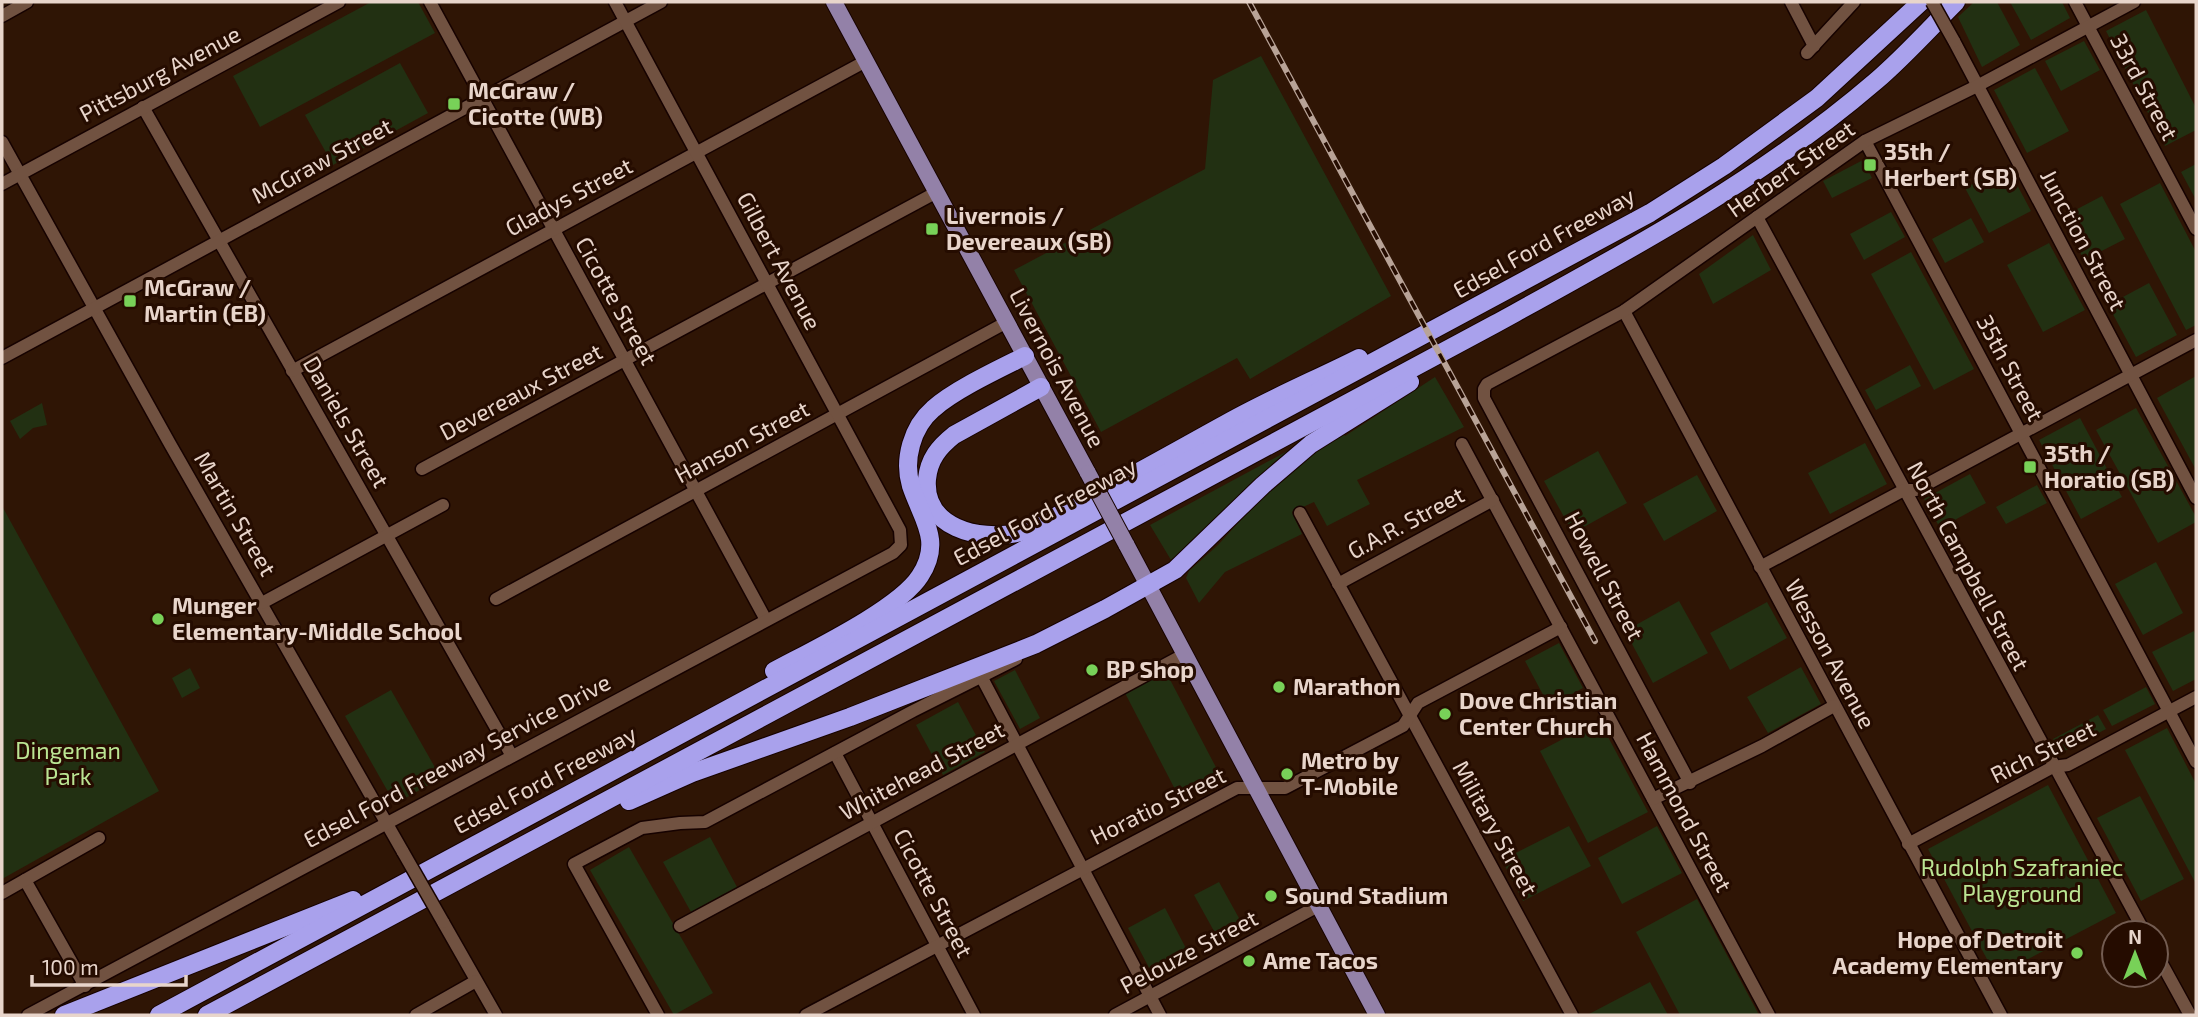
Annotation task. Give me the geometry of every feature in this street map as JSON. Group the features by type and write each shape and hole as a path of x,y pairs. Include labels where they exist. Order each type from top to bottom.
{"highway":[{"name":"Edsel Ford Freeway","path":"159,1015 1620,230 1724,166 1817,98 1921,2"},
{"name":"Edsel Ford Freeway","path":"207,1015 1615,258 1741,183 1877,80 1956,2"},
{"path":"1041,387 964,429 938,449 928,470 927,485 934,509 945,522 964,532 981,535 999,536 1026,530 1131,477 1224,424 1394,340 1452,321"},
{"path":"554,829 692,773 850,717 1036,644 1146,580 1175,570 1263,485 1311,444 1468,347 1495,324"},
{"path":"644,754 685,722 905,594 924,570 930,548 928,527 909,476 910,451 917,429 926,416 945,400 1025,356"},
{"path":"64,1015 278,929 376,892 400,886"},
{"path":"234,1015 295,976 348,949 393,915"}],"main road":[{"name":"Livernois Avenue","path":"834,2 1377,1015"}],"street":[{"path":"2,16 27,2"},
{"name":"Pittsburg Avenue","path":"2,184 339,2"},
{"name":"Cicotte Street","path":"430,2 766,620"},
{"name":"Gilbert Avenue","path":"615,2 900,530 902,541"},
{"name":"McGraw Street","path":"2,358 662,2"},
{"path":"1791,2 1810,50 1854,2"},
{"name":"Junction Street","path":"1933,2 2196,498"},
{"name":"33rd Street","path":"2075,2 2196,229"},
{"name":"Herbert Street","path":"1484,389 1487,384 1624,311 1865,141 1977,86 2134,2"},
{"name":"Gladys Street","path":"292,371 866,61"},
{"name":"Daniels Street","path":"143,107 512,757"},
{"name":"35th Street","path":"1865,141 2196,762"},
{"name":"Martin Street","path":"2,142 170,444 496,1015"},
{"name":"Devereaux Street","path":"422,469 937,192"},
{"name":"North Campbell Street","path":"1757,218 2137,919"},
{"name":"Wesson Avenue","path":"1624,311 1996,1014"},
{"name":"Hanson Street","path":"496,598 1007,322"},
{"path":"1760,567 1904,490 1916,490 2196,340"},
{"name":"Howell Street","path":"1484,389 1484,398 1690,783"},
{"name":"Hammond Street","path":"1462,444 1769,1015"},
{"name":"G.A.R. Street","path":"1338,584 1493,500"},
{"path":"262,603 443,505"},
{"name":"Military Street","path":"1300,513 1572,1015"},
{"name":"Edsel Ford Freeway Service Drive","path":"28,1015 893,552 902,541"},
{"name":"Horatio Street","path":"806,1015 1237,788 1285,788 1403,726 1418,704 1561,627"},
{"path":"659,1015 574,864 642,828 705,822 835,752 982,678 1021,657 1036,644"},
{"name":"Whitehead Street","path":"680,926 1185,654"},
{"path":"982,678 1160,1015"},
{"name":"Rich Street","path":"1908,844 2053,767 2068,765 2196,696"},
{"path":"1653,799 1690,783 1834,706"},
{"name":"Cicotte Street","path":"835,752 974,1015"},
{"path":"2,893 99,838"},
{"path":"25,880 85,986"},
{"name":"Pelouze Street","path":"1115,1015 1320,905"},
{"path":"2170,979 2190,1015"},
{"path":"416,1015 476,981"}],"green space":[{"path":"371,2 418,2 435,33 260,127 233,76"},
{"path":"1974,2 1997,2 2020,45 1982,67 1958,17"},
{"path":"2010,2 2062,2 2070,18 2031,40"},
{"path":"2146,10 2196,108 2196,130 2165,146 2106,31"},
{"path":"2084,41 2100,70 2061,91 2045,61"},
{"path":"1261,56 1391,296 1250,379 1237,358 1101,432 1014,270 1205,169 1213,80"},
{"path":"400,63 428,113 333,165 305,115"},
{"path":"2035,68 2069,131 2027,153 1994,90"},
{"path":"1863,160 1872,178 1832,198 1823,181"},
{"path":"2196,164 2196,200 2181,172"},
{"path":"2007,166 2031,211 1989,233 1965,188"},
{"path":"2160,183 2196,252 2196,325 2186,330 2120,204"},
{"path":"2102,196 2125,239 2084,260 2062,217"},
{"path":"1891,212 1905,237 1864,260 1850,234"},
{"path":"1971,218 1984,242 1945,263 1932,239"},
{"path":"1753,235 1771,270 1713,304 1699,274"},
{"path":"2049,243 2085,310 2043,332 2007,265"},
{"path":"1911,252 1974,369 1934,390 1871,274"},
{"path":"2149,283 2177,335 2136,357 2108,305"},
{"path":"1910,365 1921,386 1876,410 1865,390"},
{"path":"2196,376 2196,470 2157,398"},
{"path":"1435,377 1464,427 1357,480 1370,504 1327,526 1314,502 1292,512 1302,534 1225,572 1199,603 1186,578 1189,571 1218,545 1259,500 1309,454 1343,432 1345,436"},
{"path":"42,403 47,425 33,428 20,439 10,421"},
{"path":"2136,408 2196,517 2196,522 2158,543 2096,430"},
{"path":"2080,418 2122,497 2081,519 2039,440"},
{"path":"1865,443 1887,484 1830,514 1808,473"},
{"path":"1293,448 1196,542 1171,560 1150,525"},
{"path":"1598,451 1627,503 1573,533 1544,481"},
{"path":"1970,474 1986,503 1940,528 1924,499"},
{"path":"1697,475 1717,511 1664,541 1643,504"},
{"path":"2037,485 2047,503 2006,524 1996,507"},
{"name":"Dingeman Park","path":"2,506 159,791 2,879"},
{"path":"2156,562 2183,613 2143,635 2115,584"},
{"path":"1679,601 1708,653 1653,683 1625,631"},
{"path":"1767,602 1787,638 1730,670 1710,633"},
{"path":"2194,631 2196,679 2173,691 2152,652"},
{"path":"1559,643 1583,688 1549,706 1525,661"},
{"path":"1801,667 1821,704 1768,733 1747,697"},
{"path":"190,668 200,688 182,698 172,678"},
{"path":"1015,670 1040,718 1020,729 994,681"},
{"path":"1166,672 1220,775 1179,797 1125,693"},
{"path":"2146,687 2155,704 2112,726 2103,710"},
{"path":"391,690 441,778 395,804 345,716"},
{"path":"958,702 985,752 943,775 916,725"},
{"path":"2098,715 2106,729 2061,753 2053,739"},
{"path":"1599,720 1648,812 1588,843 1540,751"},
{"path":"2167,728 2196,784 2196,884 2125,750"},
{"name":"Rudolph Szafraniec Playground","path":"2048,785 2116,913 2100,919 2100,921 1996,976 1928,849"},
{"path":"2140,796 2184,879 2141,901 2097,818"},
{"path":"1569,826 1591,866 1523,901 1502,860"},
{"path":"1657,826 1682,873 1622,904 1598,858"},
{"path":"710,837 737,887 691,912 663,862"},
{"path":"629,847 713,993 674,1015 590,870"},
{"path":"1219,882 1245,929 1220,942 1194,895"},
{"path":"1697,899 1759,1015 1680,1015 1636,932"},
{"path":"1165,908 1191,958 1154,977 1128,928"},
{"path":"1650,982 1668,1015 1589,1014"}],"railway":[{"path":"1249,2 1595,641"}],"place":[{"name":"McGraw / Cicotte (WB)","path":"454,104"},
{"name":"35th / Herbert (SB)","path":"1870,165"},
{"name":"Livernois / Devereaux (SB)","path":"932,229"},
{"name":"McGraw / Martin (EB)","path":"130,301"},
{"name":"35th / Horatio (SB)","path":"2030,467"},
{"name":"Munger Elementary-Middle School","path":"158,619"},
{"name":"BP Shop","path":"1092,670"},
{"name":"Marathon","path":"1279,687"},
{"name":"Dove Christian Center Church","path":"1445,714"},
{"name":"Metro by T-Mobile","path":"1287,774"},
{"name":"Sound Stadium","path":"1271,896"},
{"name":"Hope of Detroit Academy Elementary","path":"2077,953"},
{"name":"Ame Tacos","path":"1249,961"}]}
